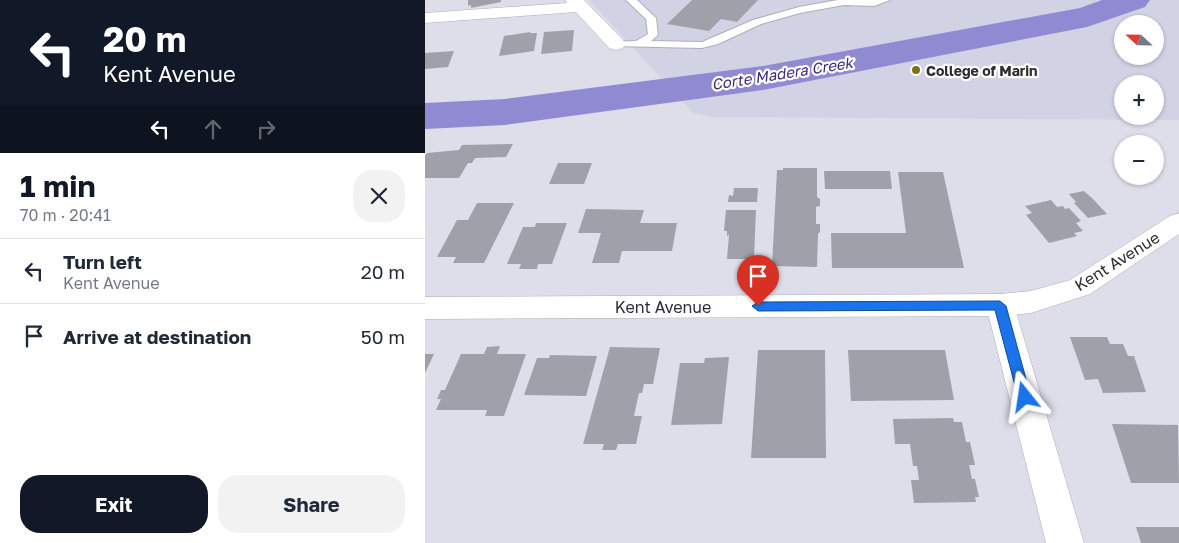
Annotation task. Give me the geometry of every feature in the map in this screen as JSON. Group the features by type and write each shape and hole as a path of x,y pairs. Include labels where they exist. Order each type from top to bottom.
{"street":[{"path":"425,18 577,3 616,44"},
{"name":"Kent Avenue","path":"425,308 1000,306 1031,302 1080,287 1179,222"},
{"path":"1000,306 1065,543"}],"lane":[{"path":"631,0 653,19 655,26 653,34 639,44"},
{"path":"616,44 702,45 714,42 757,22 799,10 844,2 874,3 885,0"}],"shaded area":[{"name":"College of Marin","path":"589,0 1179,0 1179,120 1164,120 1164,75 1114,75 1114,120 712,117 693,113"}],"building":[{"path":"468,0 501,0 501,2 471,8 471,5 468,6"},
{"path":"692,0 758,0 737,22 721,19 709,31 667,24"},
{"path":"574,30 572,51 541,54 544,32"},
{"path":"530,32 537,33 534,51 499,56 504,36"},
{"path":"454,51 448,67 425,69 425,53"},
{"path":"513,144 506,157 475,158 472,163 468,163 459,178 425,178 425,156 427,153 459,150 462,145"},
{"path":"558,163 592,163 584,184 549,184"},
{"path":"783,168 817,168 817,197 820,199 820,206 816,207 816,224 820,224 820,232 818,234 817,267 772,266 777,170 783,170"},
{"path":"824,171 890,171 892,189 825,189"},
{"path":"898,172 943,172 964,268 832,268 831,233 906,233"},
{"path":"734,188 758,188 757,202 728,202 729,195 733,196"},
{"path":"1084,191 1107,214 1088,218 1074,203 1076,202 1069,194"},
{"path":"1051,200 1057,207 1069,208 1081,221 1076,223 1083,231 1074,233 1077,236 1049,243 1026,215 1032,213 1025,206"},
{"path":"477,203 514,203 484,263 453,263 456,257 437,257 457,220 468,220"},
{"path":"586,209 644,210 640,223 677,223 672,251 622,251 619,263 592,263 601,233 578,233"},
{"path":"726,210 756,210 754,259 727,259 729,235 727,236 727,231 724,231"},
{"path":"536,223 567,223 552,264 538,264 537,269 519,269 521,264 507,264 523,227 535,227"},
{"path":"1070,337 1107,337 1110,344 1123,344 1128,356 1134,356 1146,392 1103,393 1098,379 1085,380"},
{"path":"500,346 497,354 526,354 504,416 485,416 487,410 436,410 441,399 437,399 441,390 445,390 461,354 484,354 487,347"},
{"path":"610,347 660,348 653,384 644,384 642,393 639,393 634,416 642,416 636,444 618,444 616,450 602,450 604,444 583,444"},
{"path":"758,350 825,350 826,458 751,458"},
{"path":"848,350 945,350 954,400 851,401"},
{"path":"425,354 434,354 425,373"},
{"path":"550,355 597,356 586,396 524,395 537,358 549,358"},
{"path":"729,357 722,424 671,425 680,363 704,363 705,358"},
{"path":"953,418 954,422 962,422 966,442 970,442 975,465 969,465 972,479 975,479 979,497 975,497 976,502 914,503 911,480 919,480 917,466 913,466 910,444 895,444 893,419"},
{"path":"1112,424 1178,425 1179,483 1131,483"},
{"path":"1136,527 1179,527 1179,543 1141,543"}],"waterway":[{"name":"Corte Madera Creek","path":"425,116 505,112 763,78 1087,17 1133,0"}],"place":[{"name":"College of Marin","path":"916,70"}],"route":[{"path":"758,306 1000,306 1025,397"}]}
